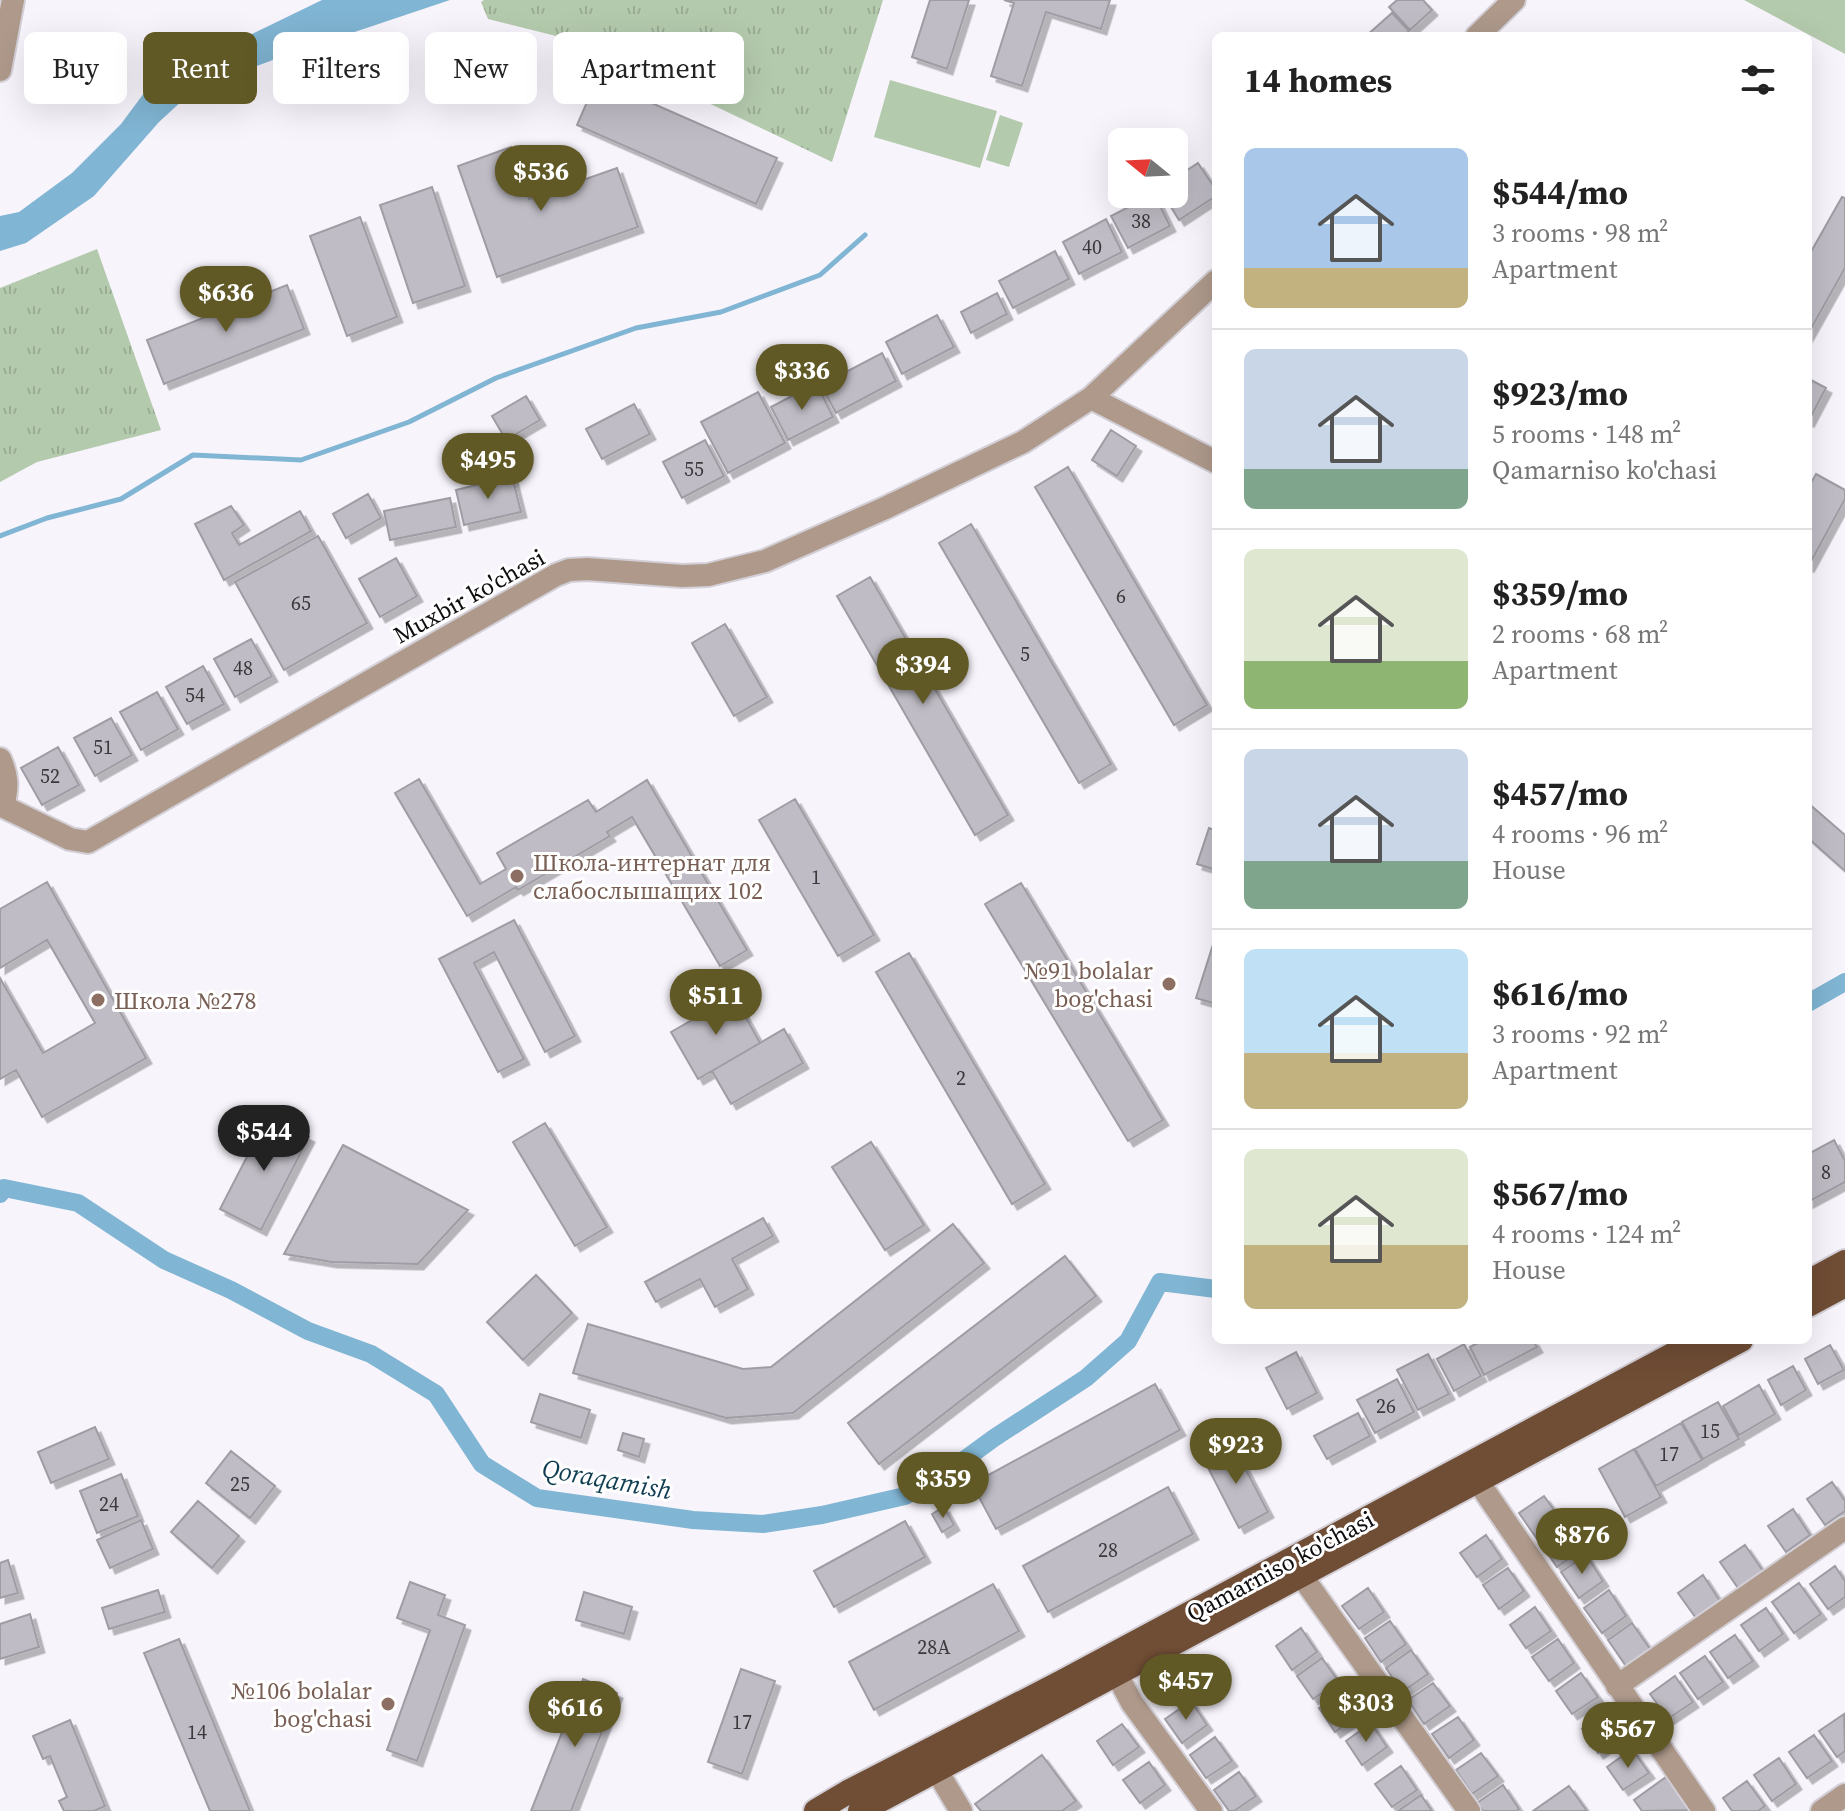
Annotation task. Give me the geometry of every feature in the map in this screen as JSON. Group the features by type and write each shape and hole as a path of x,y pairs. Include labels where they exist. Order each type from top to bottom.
{"main road":[{"path":"1812,1280 1845,1262"},
{"path":"1812,1303 1845,1285"},
{"name":"Qamarniso ko'chasi","path":"816,1811 1693,1344"},
{"name":"Qamarniso ko'chasi","path":"860,1811 1733,1344"}],"street":[{"path":"0,70 13,0"},
{"path":"1481,32 1514,0"},
{"name":"Muxbir ko'chasi","path":"0,759 6,771 8,789 1,805 70,839 88,842 556,575 569,570 587,569 695,576 765,561 1023,442 1091,398 1212,285"},
{"path":"1091,398 1212,460"},
{"path":"1477,1480 1704,1811"},
{"path":"1617,1686 1845,1528"},
{"path":"1301,1575 1469,1811"},
{"path":"1116,1673 1132,1703 1211,1811"},
{"path":"937,1771 961,1811"},
{"path":"1822,1811 1845,1795"}],"green space":[{"path":"883,0 832,162 710,104 744,104 744,32 553,32 553,35 488,19 481,2"},
{"path":"1744,0 1845,0 1845,54 1812,36 1812,32 1804,32"},
{"path":"890,80 997,111 980,168 874,137"},
{"path":"1000,115 1023,123 1009,167 986,160"},
{"path":"97,249 161,430 37,462 0,482 0,288"}],"water":[{"path":"322,0 450,0 355,32 273,32 273,60 257,66 256,32"},
{"path":"143,94 143,104 179,104 94,196 26,243 0,251 0,216 19,212 72,173 121,124"}],"building":[{"path":"930,0 969,0 947,69 912,57"},
{"path":"1004,0 1110,0 1101,29 1046,12 1022,86 991,76 1014,3"},
{"path":"1397,0 1423,0 1432,10 1410,30 1389,7"},
{"path":"1392,13 1409,31 1408,32 1371,32"},
{"path":"586,104 654,104 777,158 756,204 577,125"},
{"path":"511,147 529,199 617,168 638,227 497,277 458,166"},
{"path":"1198,163 1212,184 1212,199 1179,220 1172,208 1188,208 1188,170"},
{"path":"432,187 465,286 413,303 380,205"},
{"path":"1842,197 1845,198 1845,268 1812,327 1812,250"},
{"path":"1127,208 1161,208 1170,226 1128,248 1111,216"},
{"path":"360,217 397,317 347,336 310,236"},
{"path":"1106,219 1122,252 1079,274 1063,242"},
{"path":"1055,251 1069,279 1013,308 999,281"},
{"path":"287,285 304,329 164,384 147,340"},
{"path":"997,293 1007,314 971,333 961,312"},
{"path":"937,315 954,347 902,374 886,342"},
{"path":"882,353 896,381 836,413 821,385"},
{"path":"1812,381 1826,388 1812,414"},
{"path":"816,383 833,417 788,440 771,407"},
{"path":"758,392 785,443 728,473 701,422"},
{"path":"526,396 540,420 506,440 492,416"},
{"path":"634,404 650,434 602,459 586,429"},
{"path":"1111,430 1136,446 1117,476 1092,460"},
{"path":"705,440 724,476 682,498 663,462"},
{"path":"1068,467 1207,705 1174,725 1035,487"},
{"path":"1816,474 1845,490 1845,499 1812,560 1812,481"},
{"path":"512,476 521,512 464,525 456,490"},
{"path":"368,494 381,518 346,538 333,514"},
{"path":"450,498 456,527 390,540 384,511"},
{"path":"231,506 244,525 232,533 239,545 300,511 311,531 224,580 195,524"},
{"path":"971,524 1111,764 1079,783 939,543"},
{"path":"318,536 367,623 284,670 235,582"},
{"path":"396,558 417,596 380,617 359,579"},
{"path":"870,577 1008,815 975,835 837,596"},
{"path":"725,624 767,697 734,716 692,643"},
{"path":"251,639 272,676 235,697 214,659"},
{"path":"203,666 224,704 187,724 166,687"},
{"path":"157,692 178,729 141,750 120,712"},
{"path":"111,718 132,755 95,776 74,738"},
{"path":"58,747 79,785 42,805 21,768"},
{"name":"Школа-интернат для слабослышащих 102","path":"419,779 480,884 506,869 497,853 588,800 596,812 647,780 747,950 720,966 632,817 607,832 610,836 467,916 395,793"},
{"path":"795,799 874,935 838,956 759,820"},
{"path":"1812,806 1845,835 1845,871 1812,842"},
{"path":"1209,828 1212,829 1212,869 1197,864"},
{"name":"Школа №278","path":"47,882 146,1058 42,1117 16,1070 0,1079 0,978 43,1053 95,1023 47,940 0,968 0,909"},
{"path":"1021,883 1163,1120 1128,1141 985,904"},
{"path":"514,920 575,1036 545,1052 494,952 474,963 524,1059 498,1072 439,959"},
{"path":"1212,948 1212,1003 1196,998"},
{"path":"909,953 1045,1184 1012,1204 876,972"},
{"path":"734,996 760,1043 698,1079 671,1032"},
{"path":"784,1029 803,1063 731,1104 712,1071"},
{"path":"268,1116 309,1137 261,1230 220,1209"},
{"path":"545,1123 607,1227 575,1246 513,1142"},
{"path":"1834,1140 1845,1161 1845,1182 1812,1200 1812,1152"},
{"path":"871,1142 924,1225 885,1250 832,1167"},
{"path":"343,1145 468,1210 418,1264 332,1262 284,1254"},
{"path":"763,1218 773,1236 732,1259 748,1289 715,1307 700,1279 656,1302 645,1282"},
{"path":"953,1224 984,1263 793,1413 726,1418 573,1373 588,1324 743,1369 771,1367"},
{"path":"1065,1256 1096,1296 879,1464 848,1423"},
{"path":"536,1275 572,1313 523,1360 487,1322"},
{"path":"1464,1344 1481,1376 1454,1391 1437,1359"},
{"path":"1476,1344 1535,1344 1537,1347 1484,1375 1470,1347"},
{"path":"1830,1345 1844,1370 1818,1384 1805,1359"},
{"path":"1296,1352 1317,1393 1287,1409 1266,1368"},
{"path":"1428,1354 1449,1394 1418,1410 1397,1370"},
{"path":"1793,1366 1806,1390 1781,1405 1768,1380"},
{"path":"1397,1379 1414,1412 1375,1433 1357,1400"},
{"path":"1155,1384 1180,1430 996,1529 972,1484"},
{"path":"1759,1385 1775,1414 1739,1435 1723,1406"},
{"path":"540,1394 590,1410 581,1438 531,1422"},
{"path":"1718,1402 1739,1439 1703,1459 1682,1422"},
{"path":"1358,1413 1370,1436 1327,1459 1314,1436"},
{"path":"1681,1423 1702,1460 1656,1486 1635,1449"},
{"path":"95,1427 109,1459 51,1483 38,1452"},
{"path":"623,1433 644,1439 639,1457 618,1450"},
{"path":"1233,1445 1268,1512 1239,1528 1204,1460"},
{"path":"1634,1449 1661,1497 1625,1517 1599,1469"},
{"path":"231,1451 275,1486 250,1518 206,1483"},
{"path":"121,1474 138,1516 97,1533 80,1491"},
{"path":"1832,1482 1845,1501 1845,1511 1825,1525 1807,1499"},
{"path":"1168,1487 1193,1534 1048,1612 1023,1566"},
{"path":"1544,1496 1562,1521 1537,1539 1519,1513"},
{"path":"198,1501 239,1536 212,1568 171,1532"},
{"path":"944,1507 954,1525 942,1532 932,1514"},
{"path":"1793,1509 1810,1535 1786,1552 1768,1526"},
{"path":"141,1520 153,1549 110,1568 97,1540"},
{"path":"905,1521 925,1557 834,1607 814,1571"},
{"path":"1564,1524 1582,1549 1557,1567 1539,1541"},
{"path":"1486,1535 1502,1559 1477,1577 1460,1553"},
{"path":"1745,1545 1763,1571 1738,1588 1720,1562"},
{"path":"1586,1555 1603,1581 1579,1598 1561,1572"},
{"path":"8,1560 18,1593 0,1598 0,1563"},
{"path":"1835,1566 1845,1581 1845,1597 1828,1609 1810,1584"},
{"path":"1508,1568 1524,1591 1499,1609 1483,1585"},
{"path":"1703,1575 1720,1601 1696,1618 1678,1593"},
{"path":"410,1582 445,1595 438,1615 465,1625 417,1761 387,1750 430,1630 397,1618"},
{"path":"1799,1583 1821,1614 1794,1633 1772,1602"},
{"path":"993,1584 1019,1631 874,1710 849,1662"},
{"path":"1368,1588 1384,1612 1359,1629 1342,1606"},
{"path":"158,1590 165,1612 109,1629 102,1608"},
{"path":"1609,1590 1626,1616 1602,1633 1584,1608"},
{"path":"584,1592 632,1607 624,1634 576,1620"},
{"path":"1535,1607 1551,1631 1526,1648 1510,1625"},
{"path":"1766,1608 1783,1634 1759,1651 1741,1625"},
{"path":"30,1614 39,1647 0,1659 0,1624"},
{"path":"1390,1621 1406,1644 1381,1662 1365,1638"},
{"path":"1632,1623 1650,1649 1626,1666 1608,1640"},
{"path":"1301,1628 1317,1652 1292,1670 1276,1646"},
{"path":"1735,1635 1753,1661 1728,1678 1710,1652"},
{"path":"179,1639 250,1811 210,1811 144,1653"},
{"path":"1558,1639 1574,1663 1549,1681 1532,1657"},
{"path":"1411,1650 1428,1674 1402,1692 1386,1668"},
{"path":"1705,1656 1723,1682 1698,1699 1680,1673"},
{"path":"1322,1658 1339,1682 1313,1699 1297,1676"},
{"path":"741,1669 775,1681 742,1774 708,1762"},
{"path":"1581,1673 1598,1697 1572,1714 1556,1691"},
{"path":"1675,1676 1693,1702 1668,1719 1650,1694"},
{"path":"583,1679 617,1693 571,1811 531,1811"},
{"path":"1433,1683 1450,1706 1424,1724 1408,1700"},
{"path":"1345,1690 1361,1714 1335,1732 1319,1708"},
{"path":"1191,1701 1207,1725 1182,1743 1165,1719"},
{"path":"1607,1712 1623,1735 1598,1753 1582,1729"},
{"path":"1844,1714 1845,1751 1837,1757 1819,1731"},
{"path":"1458,1717 1474,1740 1449,1758 1432,1734"},
{"path":"70,1720 105,1806 94,1811 64,1811 59,1801 67,1797 50,1756 43,1759 33,1736"},
{"path":"1371,1723 1387,1747 1362,1765 1346,1741"},
{"path":"1122,1724 1139,1747 1113,1765 1097,1741"},
{"path":"1814,1735 1832,1761 1807,1778 1789,1752"},
{"path":"1215,1737 1232,1761 1206,1778 1190,1755"},
{"path":"1632,1749 1649,1773 1623,1790 1607,1767"},
{"path":"1481,1753 1498,1776 1472,1794 1456,1770"},
{"path":"1042,1755 1076,1801 1062,1811 981,1811 975,1804"},
{"path":"1779,1758 1796,1784 1772,1801 1754,1775"},
{"path":"1149,1762 1165,1785 1140,1803 1123,1780"},
{"path":"1401,1766 1417,1790 1392,1807 1375,1784"},
{"path":"1239,1772 1256,1796 1234,1811 1229,1811 1214,1790"},
{"path":"1666,1777 1690,1810 1642,1811 1634,1800"},
{"path":"1747,1781 1765,1806 1758,1811 1732,1811 1723,1798"},
{"path":"1503,1785 1519,1809 1483,1811 1477,1803"},
{"path":"1569,1786 1587,1811 1533,1811"},
{"path":"1421,1795 1432,1811 1398,1811"}],"waterway":[{"path":"0,536 47,518 121,499 193,455 301,460 409,422 496,378 636,328 721,312 820,275 865,235"},
{"name":"Qoraqamish","path":"1812,1001 1845,982"},
{"name":"Qoraqamish","path":"0,1194 4,1188 78,1203 164,1260 231,1290 308,1331 371,1354 436,1394 482,1464 537,1498 693,1520 763,1524 822,1515 905,1496 953,1468 1086,1378 1128,1341 1160,1282 1212,1288"}],"place":[{"name":"Школа-интернат для слабослышащих 102","path":"517,876"},
{"name":"№91 bolalar bog'chasi","path":"1169,984"},
{"name":"Школа №278","path":"98,1000"},
{"name":"№106 bolalar bog'chasi","path":"388,1704"}]}
